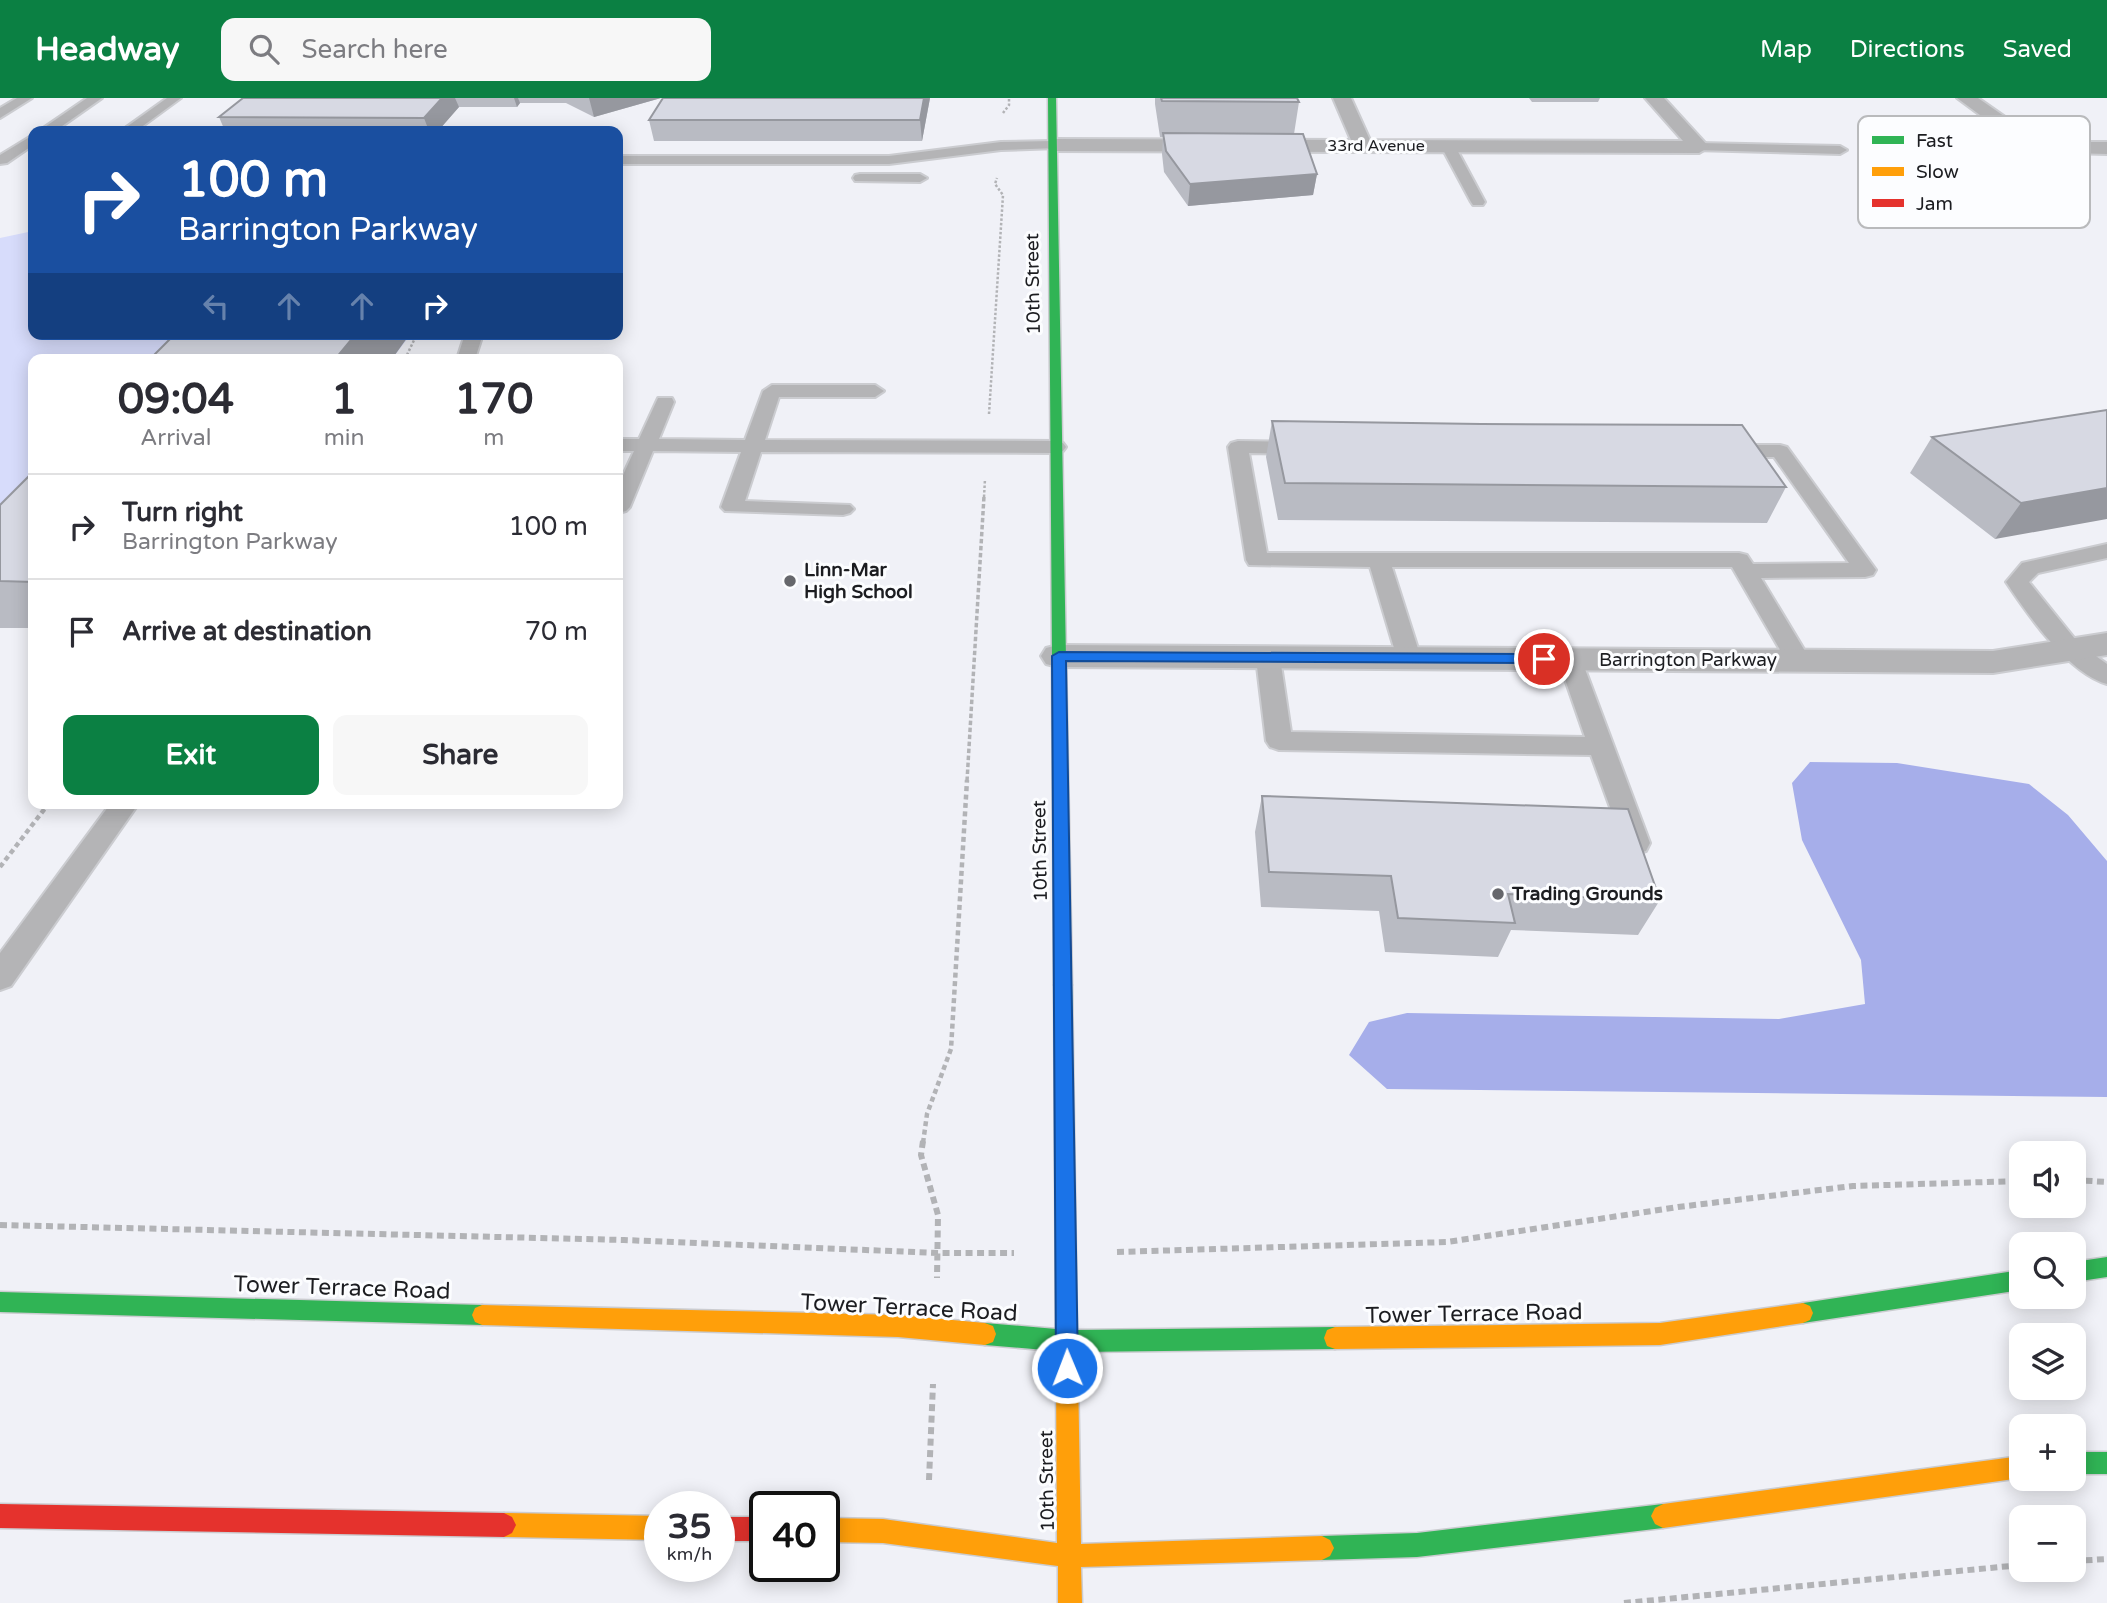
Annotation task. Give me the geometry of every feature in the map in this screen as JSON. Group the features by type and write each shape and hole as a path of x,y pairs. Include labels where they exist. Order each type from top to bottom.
{"street":[{"name":"10th Street","path":"1052,98 1070,1603"},
{"path":"1342,98 1363,146"},
{"path":"1654,98 1699,147"},
{"path":"1966,98 1992,116"},
{"name":"33rd Avenue","path":"1052,145 1699,147"},
{"name":"Barrington Parkway","path":"1059,656 1993,662 2107,644"},
{"path":"2086,1270 2107,1267"},
{"name":"Tower Terrace Road","path":"0,1302 898,1326 1067,1341 1660,1334 2009,1282"},
{"path":"2086,1463 2107,1463"},
{"path":"840,1530 883,1531 1069,1556 1417,1545 1753,1506 2009,1469"},
{"path":"0,1516 644,1528"}],"lane":[{"path":"0,114 26,98"},
{"path":"54,126 96,98"},
{"path":"135,126 174,98"},
{"path":"1,160 28,142"},
{"path":"623,160 889,160 1005,146 1052,145"},
{"path":"1448,146 1478,201"},
{"path":"1699,147 1840,150"},
{"path":"1,160 28,160"},
{"path":"853,160 846,178 920,178"},
{"path":"843,509 732,508 772,391 875,391"},
{"path":"623,497 665,402"},
{"path":"623,445 1056,447"},
{"path":"1321,448 1238,447 1256,560 1739,560 1799,661"},
{"path":"1697,451 1780,452 1864,570 1745,571"},
{"path":"2107,551 2030,568 2017,582 2071,650 2107,676"},
{"path":"1379,560 1409,658"},
{"path":"1268,658 1279,741 1602,747"},
{"path":"1570,659 1637,846"},
{"path":"0,977 121,809"}],"path":[{"path":"927,1538 938,1215 921,1155 927,1114 951,1049 1003,195 995,184 997,175 1004,166 1007,129 999,118 1009,105 1009,98"},
{"path":"0,867 45,809"},
{"path":"1171,1251 1447,1242 1678,1207 1853,1186 2009,1181"},
{"path":"2086,1181 2107,1182"},
{"path":"0,1225 624,1240 960,1254"},
{"path":"2086,1560 2107,1559"},
{"path":"1624,1603 1819,1582 2009,1566"}],"shaded area":[{"path":"28,232 28,340 406,340 396,354 28,354 28,628 0,628 0,238"}],"water":[{"path":"1810,762 1897,763 2029,784 2068,815 2107,861 2107,1097 1387,1089 1349,1055 1369,1022 1407,1013 1779,1019 1865,1004 1861,960 1802,840 1792,783"}],"building":[{"path":"243,98 442,98 424,118 219,117"},
{"path":"663,98 924,98 920,120 649,120"},
{"path":"1161,98 1297,98 1299,102 1162,101"},
{"path":"1163,133 1303,134 1317,174 1190,184 1166,151"},
{"path":"169,340 351,340 339,354 155,354"},
{"path":"2107,410 2107,488 2021,503 1932,437"},
{"path":"1272,421 1742,425 1786,487 1285,483"},
{"path":"28,477 28,582 0,581 0,505"},
{"path":"1262,796 1628,809 1660,900 1508,894 1515,923 1398,918 1391,876 1269,872"}],"traffic: fast":[{"path":"1052,98 1059,659"},
{"path":"1063,985 1067,1373"},
{"path":"2086,1270 2107,1267"},
{"path":"1803,1313 2009,1282"},
{"path":"0,1302 482,1315"},
{"path":"985,1334 1067,1341 1335,1338"},
{"path":"2086,1463 2107,1463"},
{"path":"1322,1548 1417,1545 1663,1516"}],"traffic: slow":[{"path":"1335,1338 1660,1334 1803,1313"},
{"path":"482,1315 898,1326 985,1334"},
{"path":"1067,1373 1070,1603"},
{"path":"1663,1516 2009,1469"},
{"path":"504,1525 644,1528"},
{"path":"840,1530 883,1531 1069,1556 1322,1548"}],"traffic: jam":[{"path":"1059,659 1063,985"},
{"path":"0,1516 504,1525"},
{"path":"735,1529 749,1529"}],"place":[{"name":"Linn-Mar High School","path":"790,581"},
{"name":"Trading Grounds","path":"1498,894"}],"route":[{"path":"1067,1368 1059,656 1544,659"}]}
